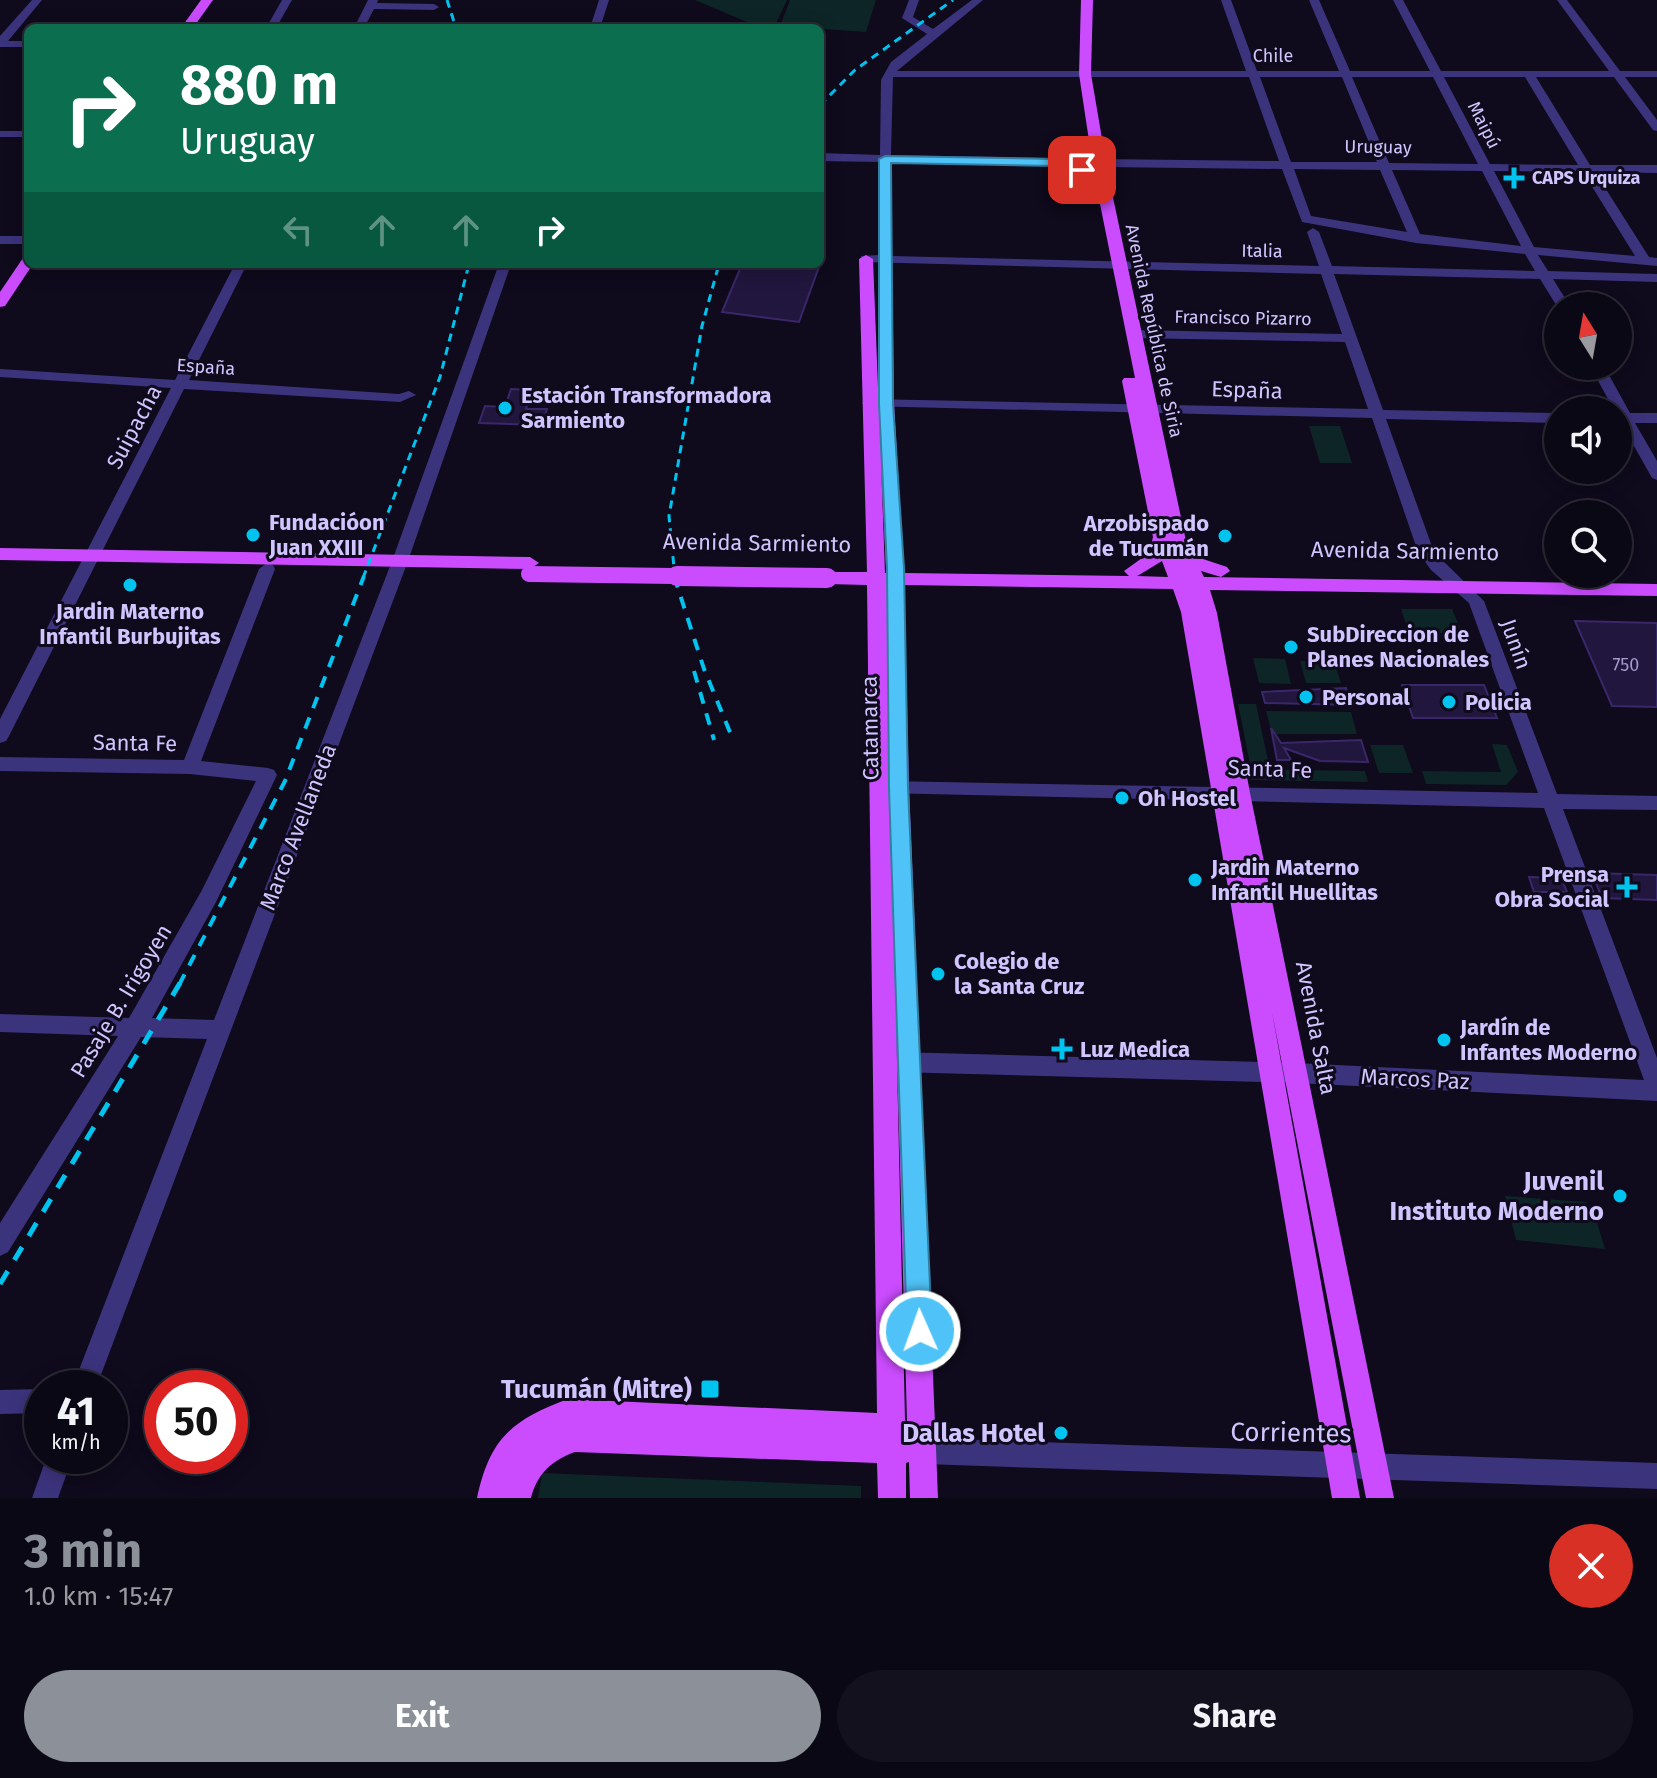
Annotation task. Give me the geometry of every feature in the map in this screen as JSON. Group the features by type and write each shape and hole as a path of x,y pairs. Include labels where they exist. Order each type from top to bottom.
{"main road":[{"path":"190,24 207,0"},
{"name":"Avenida República de Siria","path":"1076,0 1079,74 1114,267 1169,539 1187,577"},
{"name":"Avenida República de Siria","path":"1079,74 1087,0"},
{"name":"Catamarca","path":"866,259 876,403 890,460 884,579 898,1062 924,1451 924,1498"},
{"name":"Catamarca","path":"884,579 874,544 876,403 885,260"},
{"path":"0,303 24,267"},
{"name":"Avenida República de Siria","path":"1114,267 1134,334 1143,409"},
{"path":"1169,539 1197,563 1227,577 1215,598 1199,613 1173,593 1135,577 1169,539"},
{"path":"834,573 861,563 874,544"},
{"name":"Avenida Sarmiento","path":"0,554 267,569 397,567"},
{"name":"Avenida Sarmiento","path":"0,565 89,560 834,573 884,579 1446,576 1657,579"},
{"path":"834,573 867,586 884,579"},
{"name":"Avenida Salta","path":"1187,577 1199,613 1283,1073 1346,1498"},
{"name":"Avenida Sarmiento","path":"1227,577 1465,588 1657,590"},
{"name":"Catamarca","path":"892,1498 898,1062"},
{"name":"Avenida Salta","path":"1283,1073 1375,1464 1380,1498"},
{"name":"Corrientes","path":"529,1446 553,1445 575,1438 892,1438 924,1451"},
{"path":"491,1498 495,1472 508,1448 529,1446 517,1498"}],"street":[{"path":"0,43 37,0"},
{"path":"273,24 287,0"},
{"path":"596,24 604,0"},
{"path":"914,0 907,18 934,34"},
{"path":"889,74 895,64 978,0"},
{"path":"1226,0 1306,219 1416,239 1651,262"},
{"path":"1314,0 1416,239"},
{"name":"Maipú","path":"1398,0 1530,252 1555,292"},
{"path":"1562,0 1657,128"},
{"path":"361,24 371,3 434,7"},
{"path":"0,43 24,44"},
{"name":"Chile","path":"889,74 1657,74"},
{"name":"Catamarca","path":"885,260 889,74"},
{"path":"1528,74 1651,262"},
{"path":"0,134 24,134"},
{"name":"Uruguay","path":"824,157 1055,162 1096,168 1286,164 1657,169"},
{"name":"Junín","path":"1313,232 1426,552 1446,576 1465,588 1476,601 1657,1089"},
{"path":"0,240 24,240"},
{"name":"Italia","path":"866,259 1657,278"},
{"name":"Suipacha","path":"0,736 239,268"},
{"name":"Marco Avellaneda","path":"91,1370 397,567 504,268"},
{"name":"Francisco Pizarro","path":"1134,334 1351,338"},
{"name":"España","path":"0,373 400,398 409,395"},
{"name":"España","path":"876,403 1544,418"},
{"path":"1632,418 1657,418"},
{"path":"1632,434 1657,475"},
{"path":"190,767 267,569"},
{"name":"Santa Fe","path":"0,764 190,767 268,775"},
{"name":"Pasaje B. Irigoyen","path":"0,1244 135,1027 217,884 268,775"},
{"name":"Santa Fe","path":"890,788 1230,792 1657,803"},
{"path":"0,1023 221,1030"},
{"name":"Marcos Paz","path":"898,1062 1283,1073 1657,1089"},
{"path":"0,1402 24,1401"},
{"name":"Corrientes","path":"924,1451 1657,1476"},
{"path":"45,1498 54,1474"}],"green space":[{"path":"695,0 787,0 776,24 752,24"},
{"path":"790,0 876,0 866,32 824,29 824,24 781,24"},
{"path":"1309,426 1340,426 1352,463 1320,463"},
{"path":"1401,609 1452,609 1462,633 1409,633"},
{"path":"1253,658 1285,659 1291,684 1259,683"},
{"path":"1300,661 1334,661 1341,683 1306,683"},
{"path":"1238,704 1256,704 1269,765 1250,764"},
{"path":"1266,711 1351,712 1357,734 1272,734"},
{"path":"1492,744 1507,745 1518,772 1506,785 1426,784 1422,771 1501,772"},
{"path":"1370,745 1403,745 1413,773 1379,773"},
{"path":"1248,769 1365,771 1368,782 1251,780"},
{"path":"1505,1196 1586,1202 1588,1208 1593,1209 1605,1249 1516,1240"},
{"path":"542,1473 861,1486 861,1498 538,1498"}],"building":[{"path":"740,268 819,268 799,322 722,312"},
{"name":"Estación Transformadora Sarmiento","path":"511,389 532,390 526,409 547,409 542,425 479,423 485,406 505,407"},
{"path":"1575,621 1657,623 1657,707 1612,706"},
{"name":"Policia","path":"1402,685 1484,685 1497,718 1413,718"},
{"name":"Personal","path":"1346,688 1351,705 1265,703 1262,692"},
{"path":"1271,728 1281,743 1361,740 1368,762 1320,761 1284,748 1291,760 1277,760"},
{"name":"Prensa Obra Social","path":"1592,873 1657,875 1657,900 1602,898"},
{"path":"1529,877 1561,878 1567,892 1534,892"}],"railway":[{"path":"447,0 455,24"},
{"path":"824,101 855,70 953,0"},
{"path":"363,578 440,377 468,268"},
{"path":"675,578 669,516 702,326 718,268"},
{"path":"179,985 285,781 364,576"},
{"path":"674,576 704,669 732,737"},
{"path":"694,671 714,740"},
{"path":"0,1284 180,983"}],"place":[{"name":"CAPS Urquiza","path":"1514,178"},
{"name":"Estación Transformadora Sarmiento","path":"505,408"},
{"name":"Fundacióon Juan XXIII","path":"253,535"},
{"name":"Arzobispado de Tucumán","path":"1225,536"},
{"name":"Jardin Materno Infantil Burbujitas","path":"130,585"},
{"name":"SubDireccion de Planes Nacionales","path":"1291,647"},
{"name":"Personal","path":"1306,697"},
{"name":"Policia","path":"1449,702"},
{"name":"Oh Hostel","path":"1122,798"},
{"name":"Jardin Materno Infantil Huellitas","path":"1195,880"},
{"name":"Prensa Obra Social","path":"1627,887"},
{"name":"Colegio de la Santa Cruz","path":"938,974"},
{"name":"Jardín de Infantes Moderno","path":"1444,1040"},
{"name":"Luz Medica","path":"1062,1049"},
{"name":"Juvenil Instituto Moderno","path":"1620,1196"},
{"name":"Tucumán (Mitre)","path":"710,1389"},
{"name":"Dallas Hotel","path":"1061,1433"}],"route":[{"path":"920,1331 899,788 895,568 886,404 885,159 1055,162 1082,170"}]}
